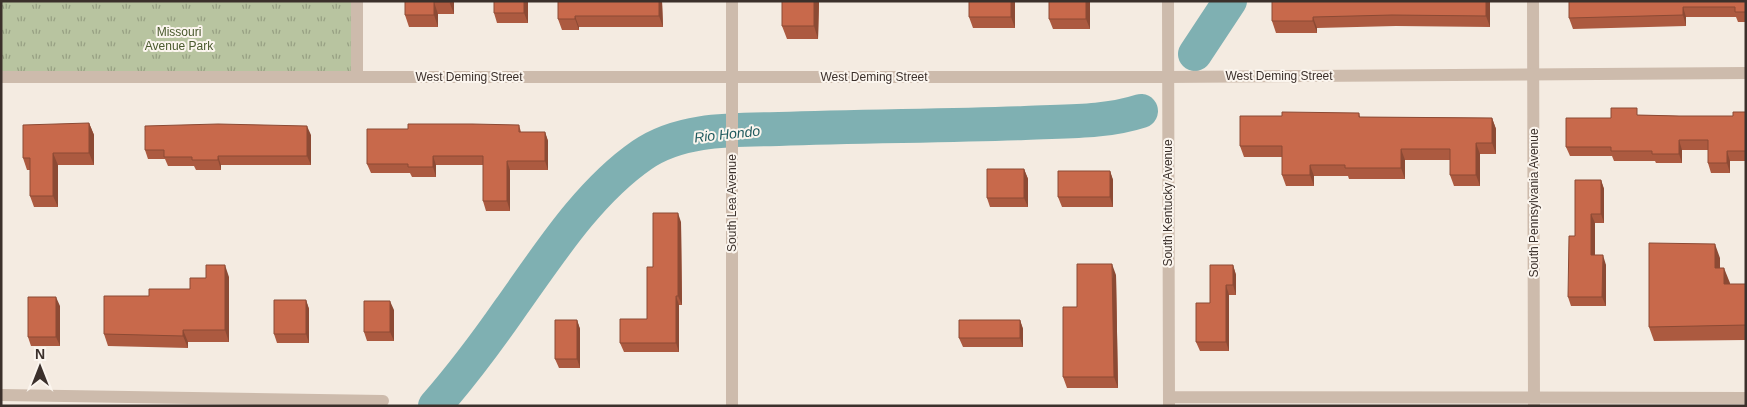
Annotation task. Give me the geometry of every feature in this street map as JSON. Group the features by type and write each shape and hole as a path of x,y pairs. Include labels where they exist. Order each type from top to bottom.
{"street":[{"path":"356,77 357,1"},
{"name":"South Lea Avenue","path":"732,1 732,406"},
{"name":"South Kentucky Avenue","path":"1168,1 1169,401"},
{"name":"South Pennsylvania Avenue","path":"1533,1 1534,402"},
{"name":"West Deming Street","path":"1,77 1168,77 1746,74"},
{"path":"1,395 383,401"},
{"path":"1169,401 1534,402 1746,398"}],"green space":[{"name":"Missouri Avenue Park","path":"1,1 357,1 357,77 1,77"}],"building":[{"path":"405,1 449,2 434,2 434,15 405,15"},
{"path":"494,1 524,1 524,13 494,13"},
{"path":"558,1 659,1 659,16 575,16 575,19 558,19"},
{"path":"782,1 814,1 814,26 782,26"},
{"path":"969,1 1011,1 1011,17 969,17"},
{"path":"1049,1 1086,1 1086,19 1049,19"},
{"path":"1272,1 1486,1 1486,16 1392,15 1313,17 1313,21 1272,21"},
{"path":"1569,1 1746,1 1746,12 1735,12 1735,7 1683,7 1683,15 1569,18"},
{"path":"1611,108 1637,108 1637,115 1733,116 1733,112 1746,112 1746,151 1727,151 1727,163 1708,163 1708,140 1679,140 1679,154 1652,154 1652,151 1611,151 1611,147 1566,147 1566,118 1611,118"},
{"path":"1282,112 1359,113 1359,117 1492,118 1492,143 1476,143 1476,175 1450,175 1450,149 1401,149 1401,168 1345,168 1345,165 1310,165 1310,175 1282,175 1282,146 1240,146 1240,116 1282,116"},
{"path":"89,123 89,153 53,153 53,196 30,196 30,158 23,158 23,125"},
{"path":"218,124 307,126 307,156 218,156 218,160 192,160 192,157 164,157 164,150 145,150 145,126"},
{"path":"408,124 519,125 519,132 545,132 545,161 507,161 507,201 483,201 483,156 433,156 433,167 408,167 408,164 367,164 367,129 408,129"},
{"path":"987,169 1024,169 1024,198 987,198"},
{"path":"1058,171 1110,171 1110,197 1058,197"},
{"path":"1575,180 1601,180 1601,214 1591,214 1591,255 1603,255 1602,297 1568,297 1569,236 1575,236"},
{"path":"653,213 678,213 676,343 620,343 620,319 647,319 647,267 653,267"},
{"path":"1649,243 1715,244 1715,268 1724,268 1724,284 1746,284 1746,325 1649,327"},
{"path":"1077,264 1112,264 1114,377 1063,377 1063,307 1077,307"},
{"path":"206,265 225,265 225,330 183,330 183,336 104,334 104,296 149,296 149,289 190,289 190,278 206,278"},
{"path":"1210,265 1233,265 1233,285 1226,285 1226,342 1196,342 1196,303 1210,303"},
{"path":"28,297 56,297 56,337 28,337"},
{"path":"274,300 306,300 306,334 274,334"},
{"path":"364,301 390,301 390,332 364,332"},
{"path":"555,320 577,320 577,359 555,359"},
{"path":"959,320 1020,320 1020,338 959,338"}],"waterway":[{"name":"Rio Hondo","path":"1195,54 1230,1"},
{"name":"Rio Hondo","path":"435,406 474,359 553,248 586,207 622,170 657,146 690,135 708,132 1098,120 1141,111"}]}
